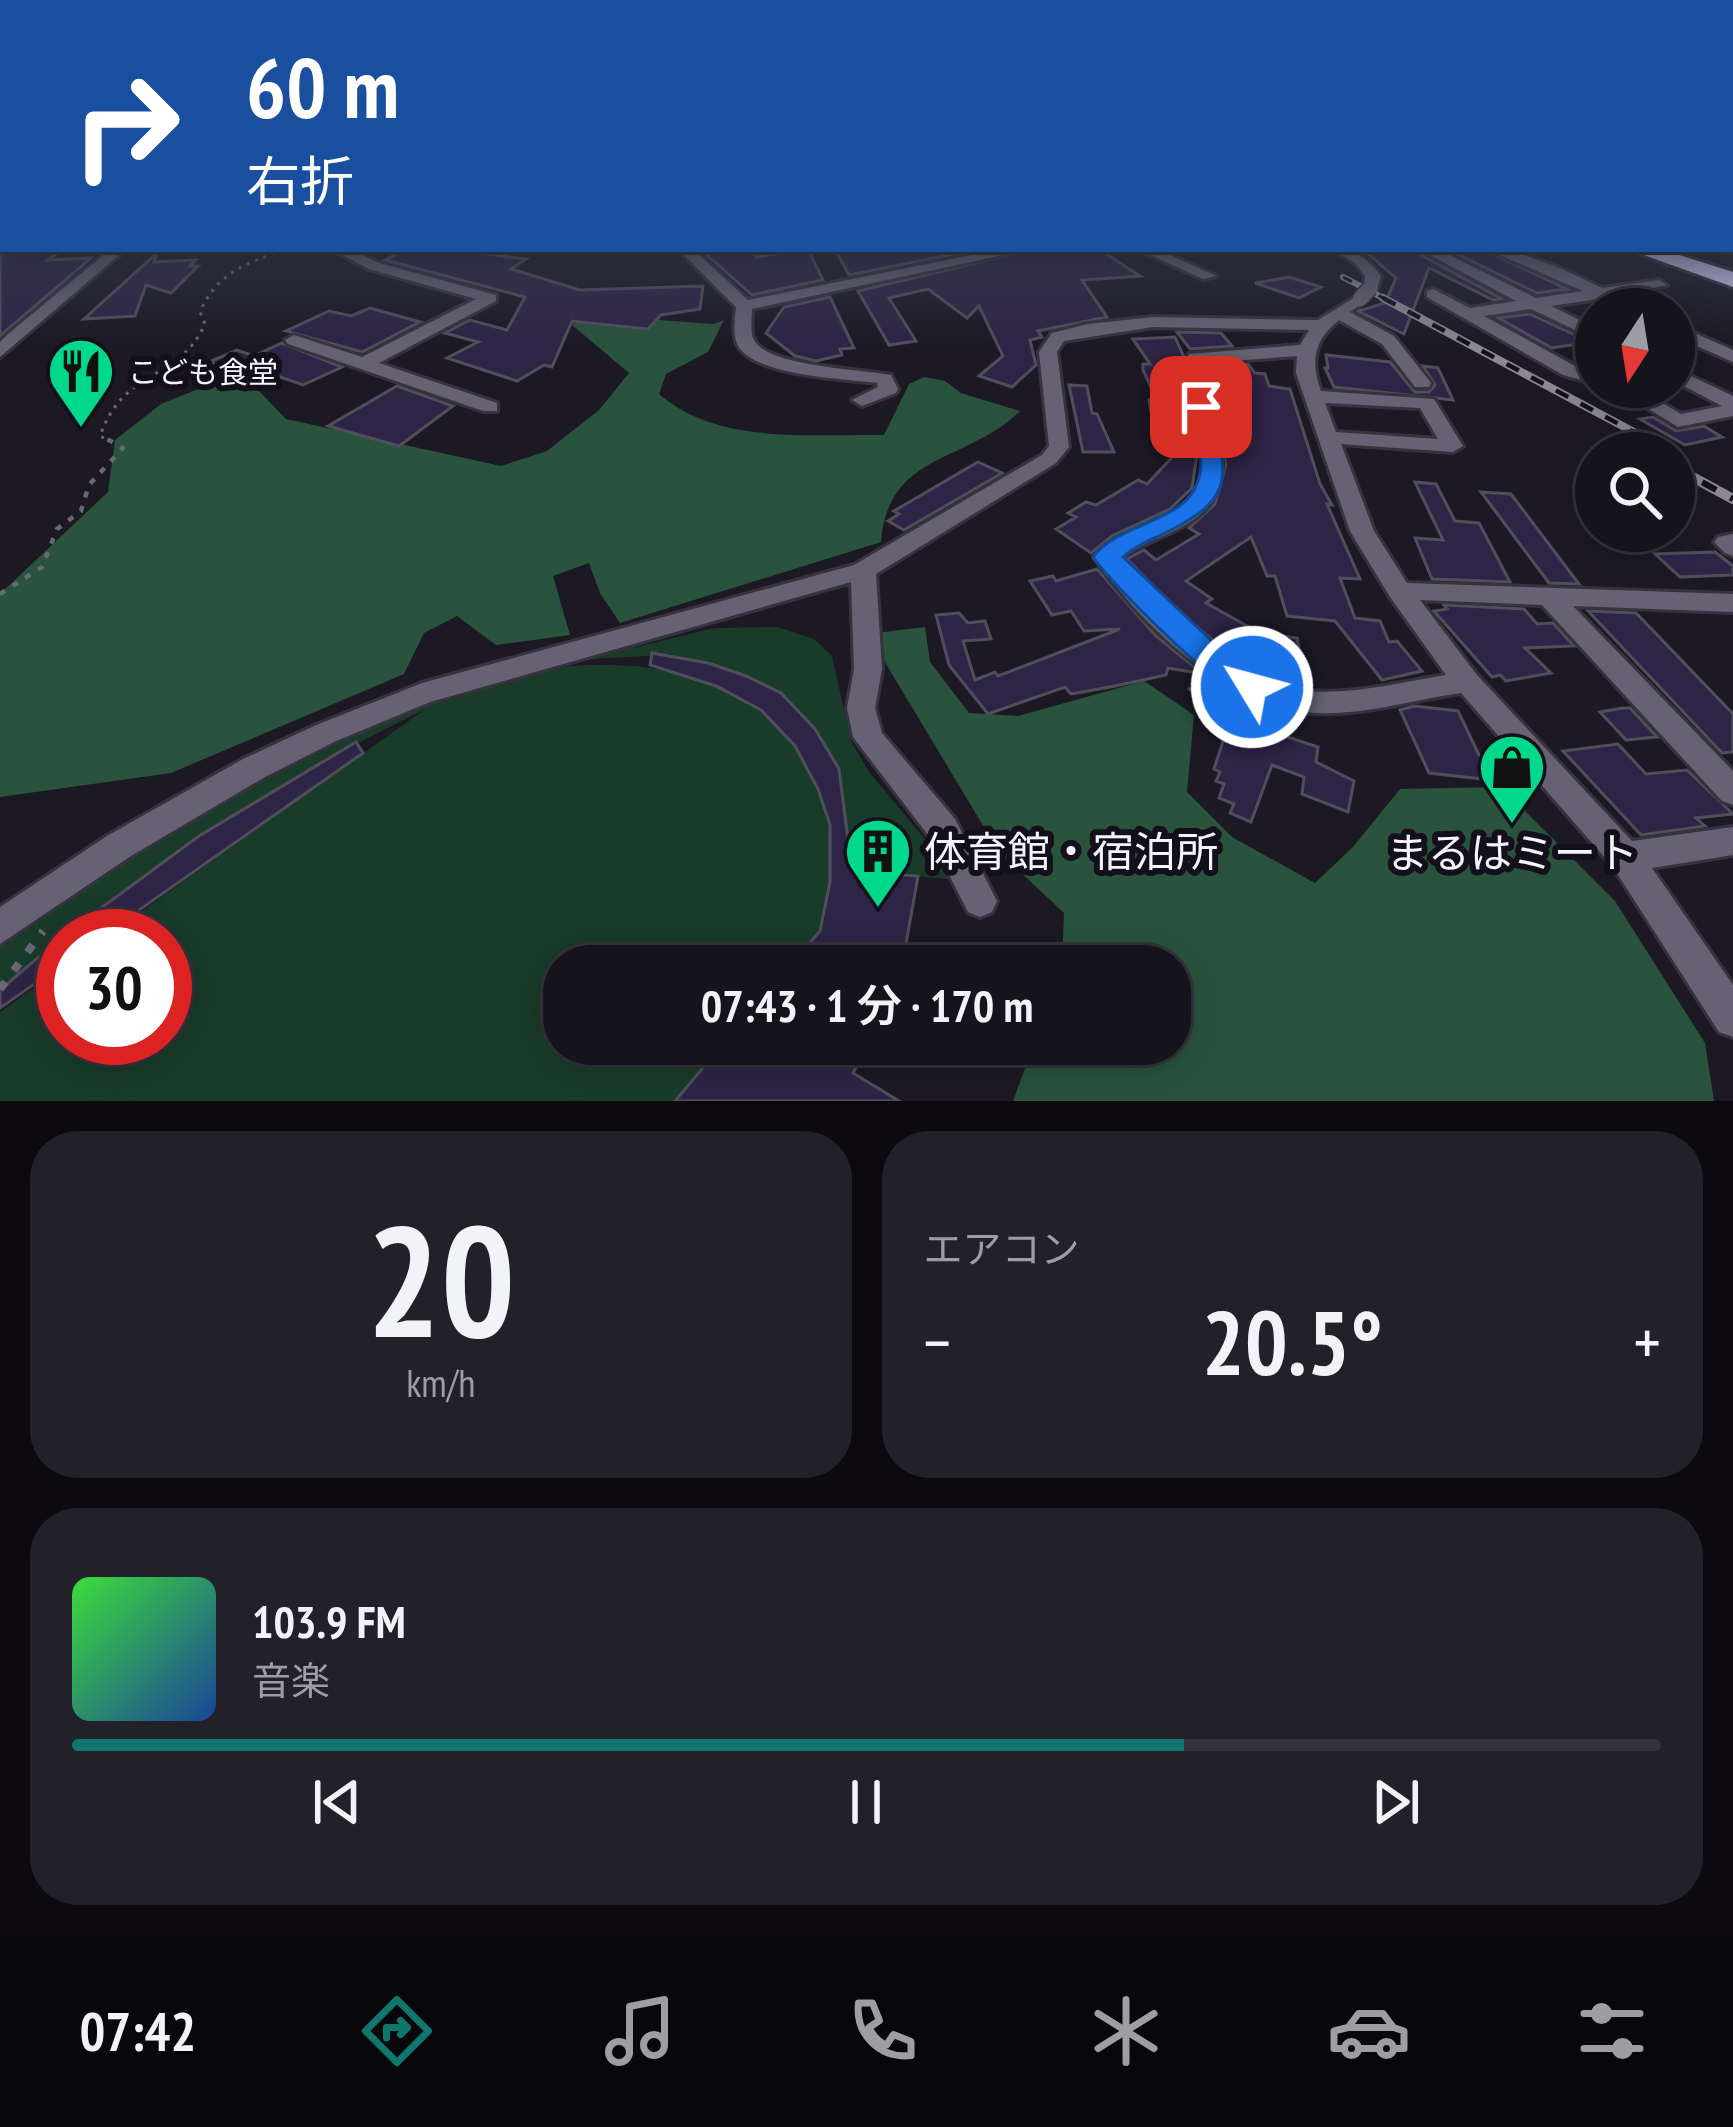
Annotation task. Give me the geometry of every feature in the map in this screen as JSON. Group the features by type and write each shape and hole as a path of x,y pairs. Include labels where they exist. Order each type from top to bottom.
{"highway":[{"path":"1648,252 1733,280"}],"street":[{"path":"0,352 22,328 116,252"},
{"path":"344,252 374,266 490,298 361,365"},
{"path":"688,252 744,306 743,340 754,354 884,380 890,388 862,400"},
{"path":"744,306 1009,252"},
{"path":"1151,252 1208,276"},
{"path":"1345,252 1360,260 1372,276 1365,294 1320,329 1196,358 1194,375 1214,470 1204,497 1191,511 1122,544 1106,557 1201,647 1252,687 1307,702 1467,682"},
{"path":"1432,252 1575,324"},
{"path":"1501,252 1588,288"},
{"path":"1632,288 1659,285"},
{"path":"1433,294 1575,372"},
{"path":"1468,313 1575,296"},
{"path":"0,927 118,846 254,768 402,702 863,571 998,491 1059,447 1048,352 1058,338 1097,327 1249,321 1320,329 1388,340 1422,383"},
{"path":"1320,329 1313,395 1362,531 1399,591 1467,682 1625,857 1733,1018"},
{"path":"1695,339 1733,357"},
{"path":"294,340 490,407"},
{"path":"1695,386 1733,407"},
{"path":"1313,395 1426,404 1453,446 1328,436"},
{"path":"1657,408 1678,421 1733,407"},
{"path":"863,571 868,669 861,708 868,737 943,829 980,901"},
{"path":"1399,591 1733,603"},
{"path":"1549,596 1733,792"},
{"path":"1625,857 1733,841"}],"path":[{"path":"0,594 42,566 57,529 81,511 89,484 123,448 100,436 105,411 116,395 183,360 199,346 206,324 200,312 205,296 228,270 279,252"},
{"path":"0,989 36,939"}],"green space":[{"path":"604,316 713,324 724,320 708,352 666,374 659,394 708,422 736,429 795,435 884,435 909,384 924,377 1020,411 999,428 914,475 898,491 887,513 881,542 620,623 600,593 589,563 553,576 570,635 496,645 457,616 424,633 404,674 171,773 0,797 0,594 108,492 115,440 161,404 203,387 226,386 258,390 286,419 501,466 547,451 599,410 629,373 571,324"},
{"path":"778,627 814,639 832,656 851,741 869,772 959,880 852,871 839,769 815,729 781,693 665,655 572,660 524,672 616,665 703,681 741,699 775,725 803,760 823,804 831,844 830,886 816,945 543,945 543,1065 705,1065 675,1101 0,1101 0,1012 36,986 36,1065 192,1065 192,909 145,909 424,710 256,801 99,909 51,909 169,831 309,754 545,650 637,647 714,628"},
{"path":"925,627 930,662 969,713 1018,716 1144,681 1194,715 1187,792 1232,837 1315,883 1353,847 1400,789 1501,787 1615,901 1705,1043 1714,1101 1013,1101 1026,1065 1191,1065 1191,945 1063,945 1064,913 999,852 868,634"},
{"path":"36,919 36,959 0,990 0,943"}],"building":[{"path":"0,252 60,252 48,260 91,258 0,336"},
{"path":"158,252 154,262 196,260 190,266 198,266 171,293 146,285 135,316 84,319"},
{"path":"400,252 472,252 526,259 511,269 580,290 703,286 700,309 661,315 648,329 572,321 552,367 544,365 517,381 447,358 478,342 445,333 470,320 507,330 525,297 385,260"},
{"path":"703,252 751,252 757,257 809,252 823,280 752,295"},
{"path":"837,252 964,252 849,275"},
{"path":"1022,252 1104,252 1140,276 1082,280 1107,317 1038,331 1042,337 1030,340 1036,365 1012,387 979,376 1003,356 979,306 967,318 928,289 889,298 916,341 889,345 858,291"},
{"path":"1416,252 1502,299 1493,300 1429,268 1404,334 1358,311 1385,303 1396,278 1367,253"},
{"path":"1453,252 1488,252 1567,289 1537,293"},
{"path":"1289,277 1321,287 1299,298 1255,283"},
{"path":"830,297 854,348 840,349 842,355 816,361 795,356 766,333 784,307"},
{"path":"370,308 420,322 362,352 286,331 329,311 351,316"},
{"path":"1530,314 1575,335 1575,344 1552,348 1498,318"},
{"path":"1177,332 1221,333 1232,346 1190,349"},
{"path":"1175,337 1184,357 1185,392 1197,454 1192,488 1170,509 1112,536 1091,553 1056,529 1076,517 1068,513 1086,502 1096,505 1138,480 1147,484 1178,451 1165,451 1161,436 1155,435 1149,400 1157,401 1143,370 1143,364 1150,364 1133,339"},
{"path":"282,343 342,367 303,385 266,372 253,376 209,362 237,350 254,356"},
{"path":"1326,355 1390,362 1415,392 1429,392 1435,385 1423,366 1438,368 1453,400 1334,387 1325,368"},
{"path":"1248,364 1255,373 1265,374 1269,386 1290,389 1320,484 1332,505 1327,504 1360,579 1340,578 1355,618 1380,621 1389,642 1397,641 1422,671 1382,680 1335,621 1287,616 1275,576 1267,576 1251,537 1186,581 1212,599 1206,603 1258,632 1297,638 1306,686 1283,681 1232,655 1184,617 1127,559 1144,550 1156,560 1199,534 1189,528 1215,504 1226,465 1214,390 1235,391 1227,366"},
{"path":"1069,385 1087,386 1092,413 1097,414 1114,452 1083,452"},
{"path":"397,386 453,406 399,446 328,426"},
{"path":"1653,417 1676,431 1704,426 1722,437 1695,443 1695,432 1662,432 1640,419"},
{"path":"978,462 1002,473 904,530 888,521 899,514 894,511"},
{"path":"1415,482 1436,484 1455,521 1479,523 1510,582 1432,579 1415,538 1443,540"},
{"path":"1481,492 1511,494 1579,584 1549,583"},
{"path":"1715,552 1733,566 1733,575 1680,577 1655,554"},
{"path":"1097,569 1156,636 1203,674 1168,668 1166,675 1115,686 1071,694 1065,687 988,714 949,665 936,615 959,613 968,623 985,621 991,639 963,641 975,680 995,672 998,676 1120,629 1084,631 1071,611 1052,615 1030,581 1053,576 1056,581"},
{"path":"1444,605 1524,609 1537,624 1553,623 1574,646 1525,648 1551,673 1506,681 1500,675 1492,677 1434,611 1447,609"},
{"path":"1588,611 1636,613 1733,714 1733,752 1722,753"},
{"path":"652,653 746,676 781,693 815,729 839,769 852,871 918,876 906,945 808,945 820,931 830,882 830,825 818,789 795,746 761,710 716,686 650,665"},
{"path":"1188,688 1283,723 1279,734 1318,747 1316,762 1354,781 1348,812 1302,794 1304,777 1272,765 1251,822 1230,813 1234,804 1219,798 1224,784 1216,781 1220,772 1214,769 1229,723"},
{"path":"1414,706 1458,711 1491,780 1429,773 1400,710"},
{"path":"1630,708 1657,737 1626,740 1600,712"},
{"path":"356,742 363,753 141,909 100,909 199,836"},
{"path":"1618,744 1646,774 1687,770 1733,814 1696,818 1705,826 1641,835 1563,751"},
{"path":"36,959 36,983 0,1008 0,990"},
{"path":"705,1065 857,1065 853,1073 899,1101 675,1101"}],"railway":[{"path":"1343,277 1389,301"},
{"path":"1383,298 1634,432"},
{"path":"1695,478 1733,499"}],"place":[{"name":"こども食堂","path":"81,430"},
{"name":"まるはミート","path":"1512,826"},
{"name":"体育館・宿泊所","path":"878,910"}],"route":[{"path":"1201,407 1214,470 1204,497 1191,511 1122,544 1106,557 1201,647 1252,687"}]}
